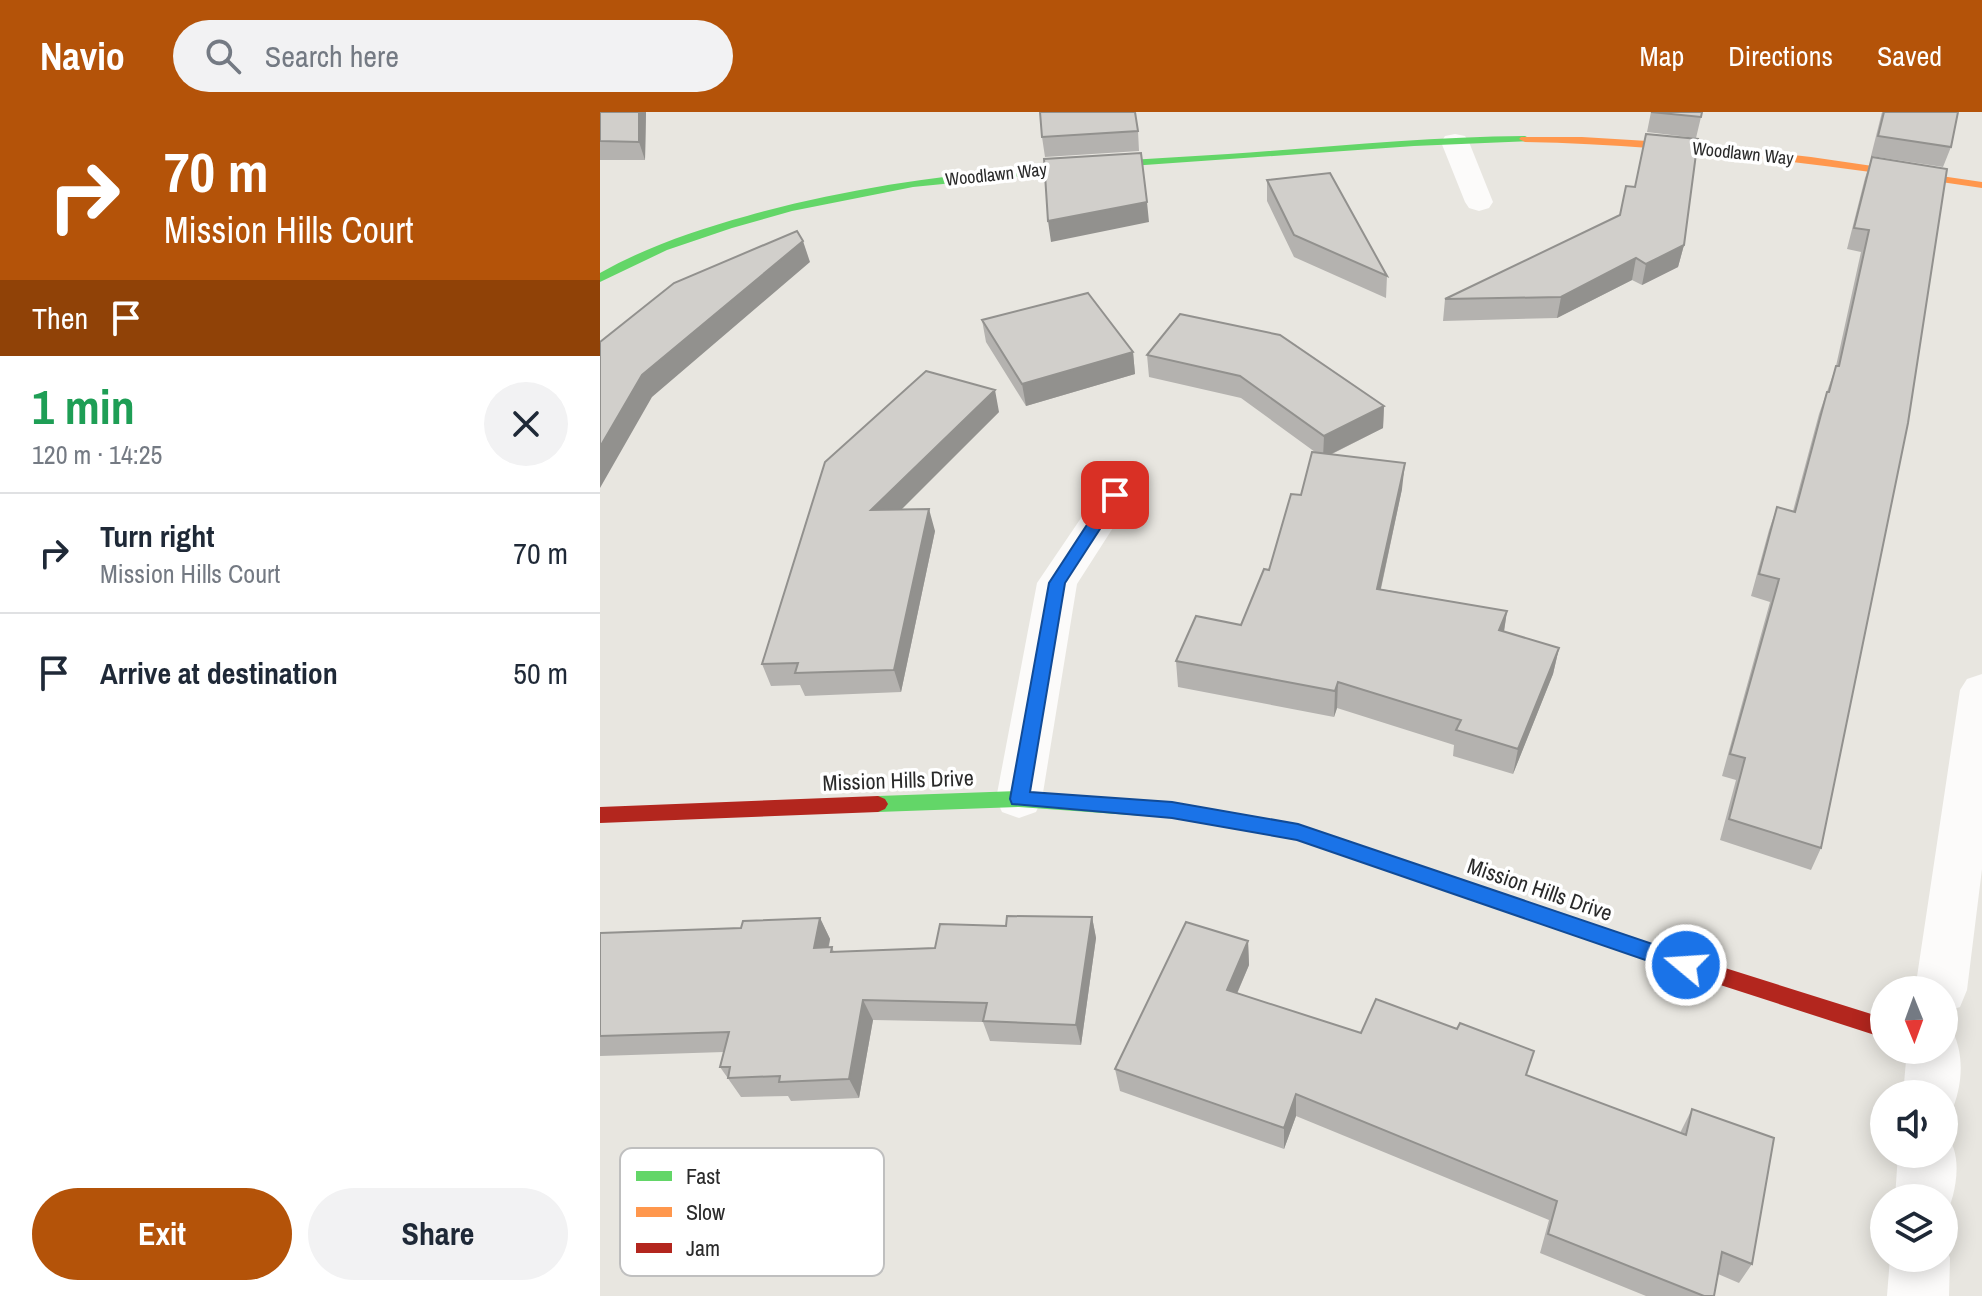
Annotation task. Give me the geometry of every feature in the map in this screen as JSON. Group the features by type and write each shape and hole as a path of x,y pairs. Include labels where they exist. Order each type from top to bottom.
{"street":[{"name":"Woodlawn Way","path":"600,278 627,262 673,242 771,211 871,188 1020,170 1506,139 1605,139 1862,166 1982,185"},
{"path":"1455,142 1479,202"},
{"path":"1019,799 1057,583 1115,495"},
{"path":"1943,976 1982,690"},
{"name":"Mission Hills Drive","path":"600,815 1019,799 1172,810 1298,832 1658,956 1870,1024"},
{"path":"1918,1296 1919,1272"}],"building":[{"path":"600,112 639,112 639,142 600,141"},
{"path":"1040,112 1135,112 1138,131 1042,137"},
{"path":"1651,112 1702,112 1701,117"},
{"path":"1884,112 1958,112 1951,147 1878,136"},
{"path":"1646,134 1698,139 1684,245 1646,264 1636,258 1561,297 1445,299 1620,215 1626,186 1635,187"},
{"path":"1141,153 1147,202 1048,221 1044,159"},
{"path":"1872,157 1947,169 1908,423 1821,848 1729,819 1745,758 1730,754 1779,579 1759,574 1777,507 1795,512 1827,392 1836,366 1839,366 1869,230 1854,228"},
{"path":"1330,173 1387,276 1294,235 1267,180"},
{"path":"797,231 803,241 642,375 600,447 600,342 674,283"},
{"path":"1088,293 1133,352 1022,384 982,320"},
{"path":"1180,314 1280,335 1384,406 1324,436 1240,376 1147,355"},
{"path":"926,371 995,390 871,510 929,509 894,670 795,673 798,663 762,664 825,462"},
{"path":"1312,452 1405,463 1377,589 1507,611 1499,630 1559,648 1518,749 1456,730 1461,720 1338,682 1335,691 1176,661 1196,616 1241,625 1264,569 1269,570 1291,494 1301,495"},
{"path":"1007,916 1092,917 1076,1025 983,1021 987,1003 863,1000 849,1079 779,1082 780,1076 728,1078 730,1067 720,1067 729,1032 600,1036 600,933 741,928 743,921 820,918 814,948 832,947 831,952 935,948 940,924 1006,926"},
{"path":"1186,922 1248,941 1227,990 1361,1033 1376,999 1457,1029 1460,1023 1534,1051 1526,1075 1686,1135 1692,1109 1774,1138 1752,1264 1722,1252 1714,1296 1704,1296 1548,1234 1557,1201 1296,1094 1284,1128 1115,1069"}],"traffic: fast":[{"path":"600,278 662,248 728,225 789,208 913,183 1039,169 1414,143 1525,139"},
{"path":"878,804 1019,799 1172,810 1298,832 1687,965"}],"traffic: slow":[{"path":"1525,139 1697,147 1982,185"}],"traffic: jam":[{"path":"600,815 878,804"},
{"path":"1687,965 1870,1024"}],"route":[{"path":"1115,495 1057,583 1019,799 1172,810 1298,832 1686,965"}]}
